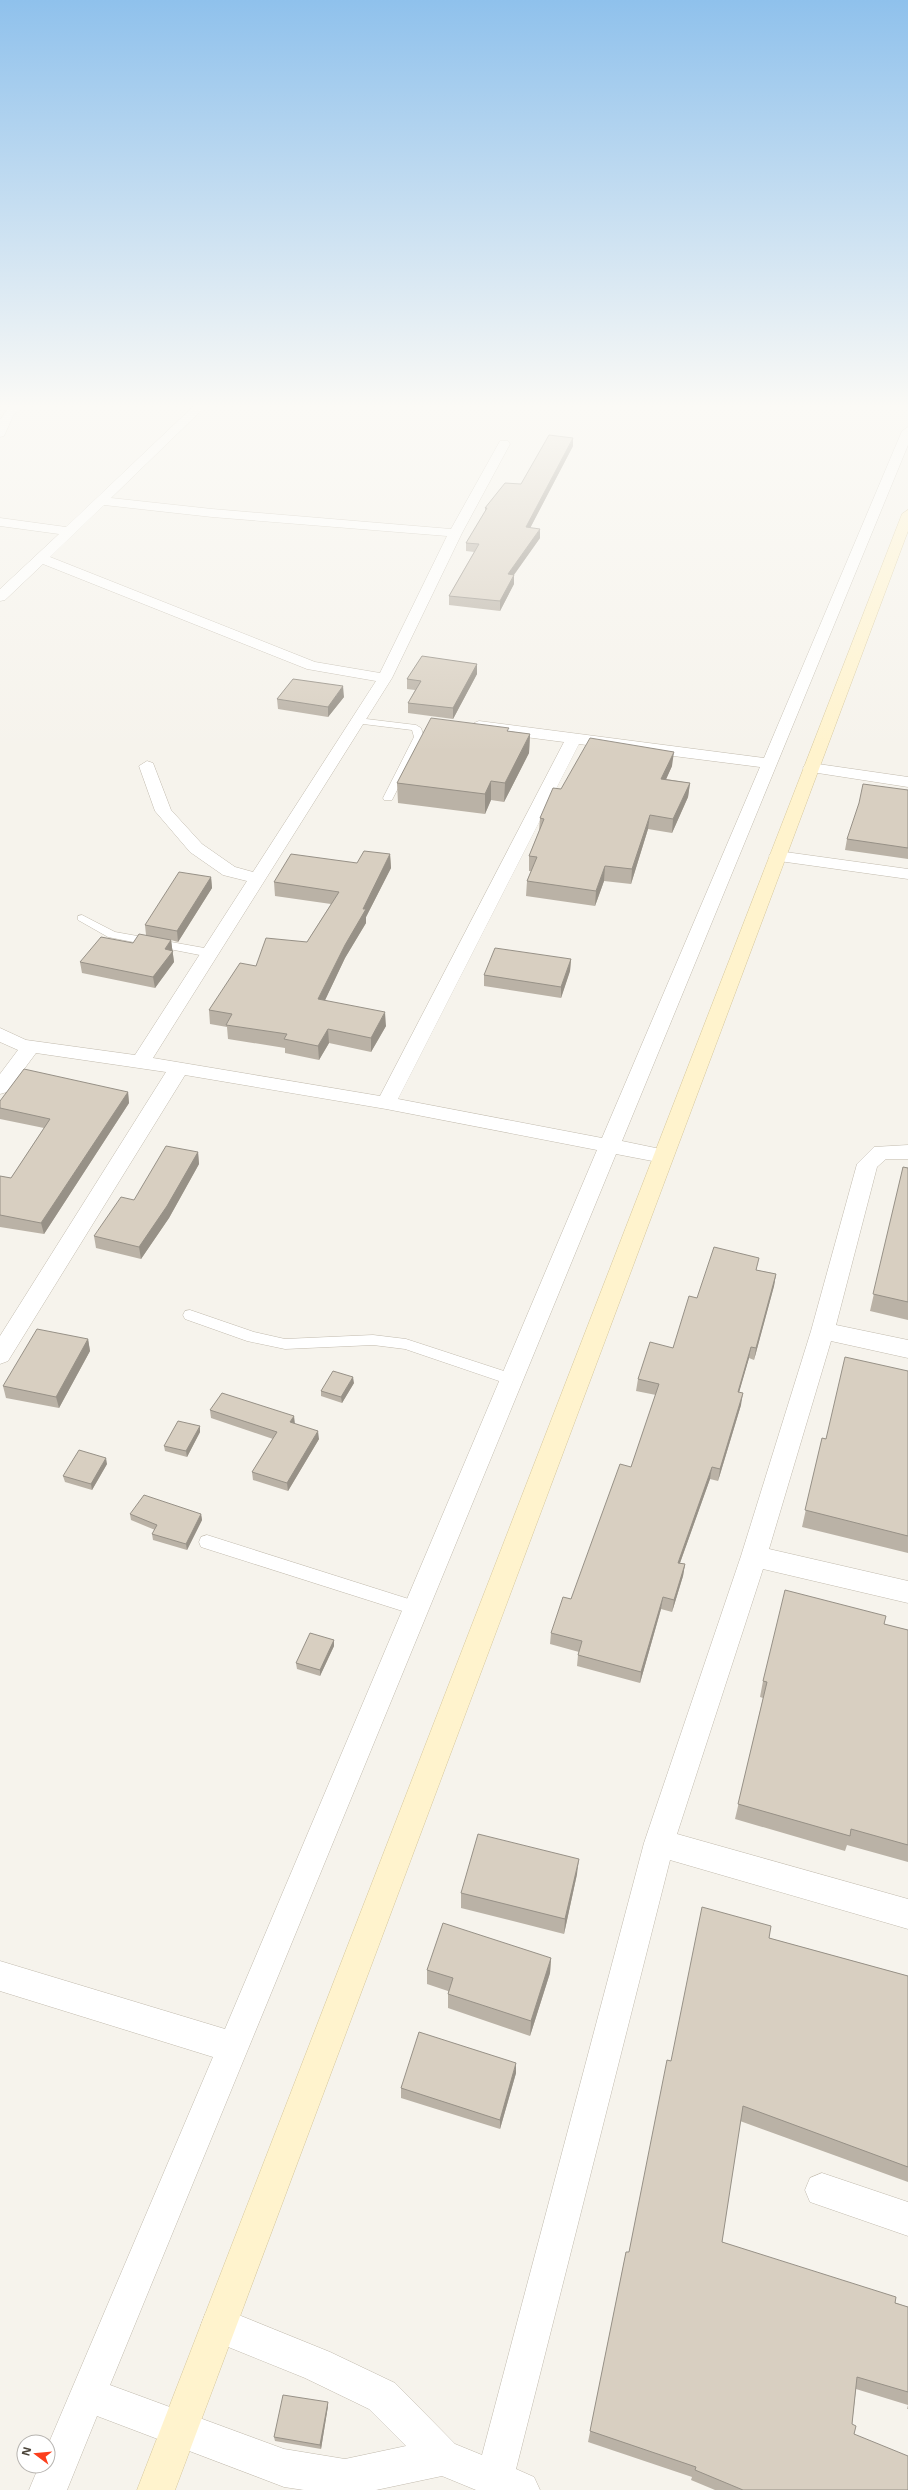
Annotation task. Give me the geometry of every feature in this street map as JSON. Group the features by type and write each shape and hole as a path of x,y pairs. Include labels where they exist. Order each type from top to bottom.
{"main road":[{"path":"156,2490 906,519"}],"street":[{"path":"0,597 82,519"},
{"path":"287,519 455,533"},
{"path":"141,1061 385,678 463,519"},
{"path":"48,2490 86,2394 871,519"},
{"path":"0,522 69,531"},
{"path":"41,558 312,666 385,678"},
{"path":"460,723 768,763"},
{"path":"386,1104 574,738"},
{"path":"147,766 163,811 196,848 229,871 257,880"},
{"path":"811,768 908,782"},
{"path":"778,856 908,874"},
{"path":"0,1034 26,1046"},
{"path":"0,1048 26,1046 141,1061 386,1104 663,1156"},
{"path":"0,1088 26,1046"},
{"path":"0,1355 179,1068"},
{"path":"219,2325 317,2365 382,2396 442,2457 508,2485 659,1843 754,1556 823,1331 867,1164 881,1152 908,1152"},
{"path":"823,1331 908,1349"},
{"path":"754,1556 908,1592"},
{"path":"659,1843 908,1914"},
{"path":"0,1976 232,2047"},
{"path":"822,2190 908,2220"},
{"path":"86,2394 284,2468 345,2478 442,2457"}],"lane":[{"path":"358,720 416,728 419,732 419,737 388,798"},
{"path":"82,918 112,935 210,953"},
{"path":"190,1315 252,1337 285,1344 373,1340 406,1344 511,1379"},
{"path":"207,1542 415,1608"}],"building":[{"path":"480,519 530,519 526,527 540,529 508,574 514,575 500,601 449,596 479,544 466,543"},
{"path":"422,656 477,664 453,708 408,703 421,681 407,679"},
{"path":"293,679 343,686 328,707 277,699"},
{"path":"431,718 509,728 507,731 530,734 505,783 491,781 485,794 397,783"},
{"path":"590,738 674,752 661,779 690,783 673,819 650,815 632,869 605,866 596,891 527,881 537,857 529,856 544,819 540,818 553,788 561,789"},
{"path":"863,784 908,790 908,848 847,839 859,803"},
{"path":"364,851 390,854 363,909 366,909 345,945 318,999 385,1012 371,1038 328,1029 318,1046 284,1039 287,1034 226,1025 232,1014 209,1010 240,963 256,966 266,938 307,942 339,892 274,882 291,854 357,863"},
{"path":"179,872 211,877 177,931 145,925"},
{"path":"139,934 171,940 165,949 173,951 153,977 80,962 101,937 133,943"},
{"path":"495,948 571,959 561,987 484,975"},
{"path":"24,1069 128,1092 41,1223 0,1215 0,1176 11,1178 50,1119 0,1108 0,1101"},
{"path":"166,1146 198,1152 167,1206 139,1247 94,1236 121,1197 134,1200"},
{"path":"903,1167 908,1168 908,1302 873,1294"},
{"path":"714,1247 759,1258 756,1270 776,1274 756,1348 751,1347 738,1392 743,1393 720,1469 712,1467 678,1563 685,1564 674,1600 663,1597 641,1672 578,1655 582,1641 551,1633 563,1597 571,1599 620,1464 631,1467 659,1384 638,1379 650,1342 673,1348 689,1296 697,1298"},
{"path":"37,1329 88,1339 56,1397 3,1386"},
{"path":"845,1357 908,1371 908,1536 805,1510 822,1438 826,1439"},
{"path":"333,1371 353,1377 341,1397 321,1391"},
{"path":"222,1393 294,1416 290,1422 318,1431 287,1483 252,1472 277,1432 210,1410"},
{"path":"178,1421 200,1426 186,1451 164,1446"},
{"path":"79,1450 106,1458 91,1484 63,1476"},
{"path":"144,1495 201,1514 186,1544 152,1534 157,1525 130,1514"},
{"path":"785,1590 886,1616 884,1624 908,1630 908,1845 851,1829 850,1836 738,1804 767,1682 763,1681"},
{"path":"310,1633 334,1640 320,1670 296,1663"},
{"path":"478,1834 579,1859 565,1919 461,1893"},
{"path":"702,1907 771,1926 769,1938 908,1976 908,2167 743,2106 722,2242 896,2297 895,2303 908,2307 908,2392 857,2377 852,2424 856,2426 854,2434 908,2456 908,2490 743,2490 695,2470 696,2467 590,2431 626,2252 629,2252 667,2060 671,2061"},
{"path":"443,1923 551,1958 531,2021 448,1994 453,1978 427,1970"},
{"path":"419,2032 516,2063 500,2120 401,2088"},
{"path":"283,2395 328,2402 320,2445 274,2437"}]}
